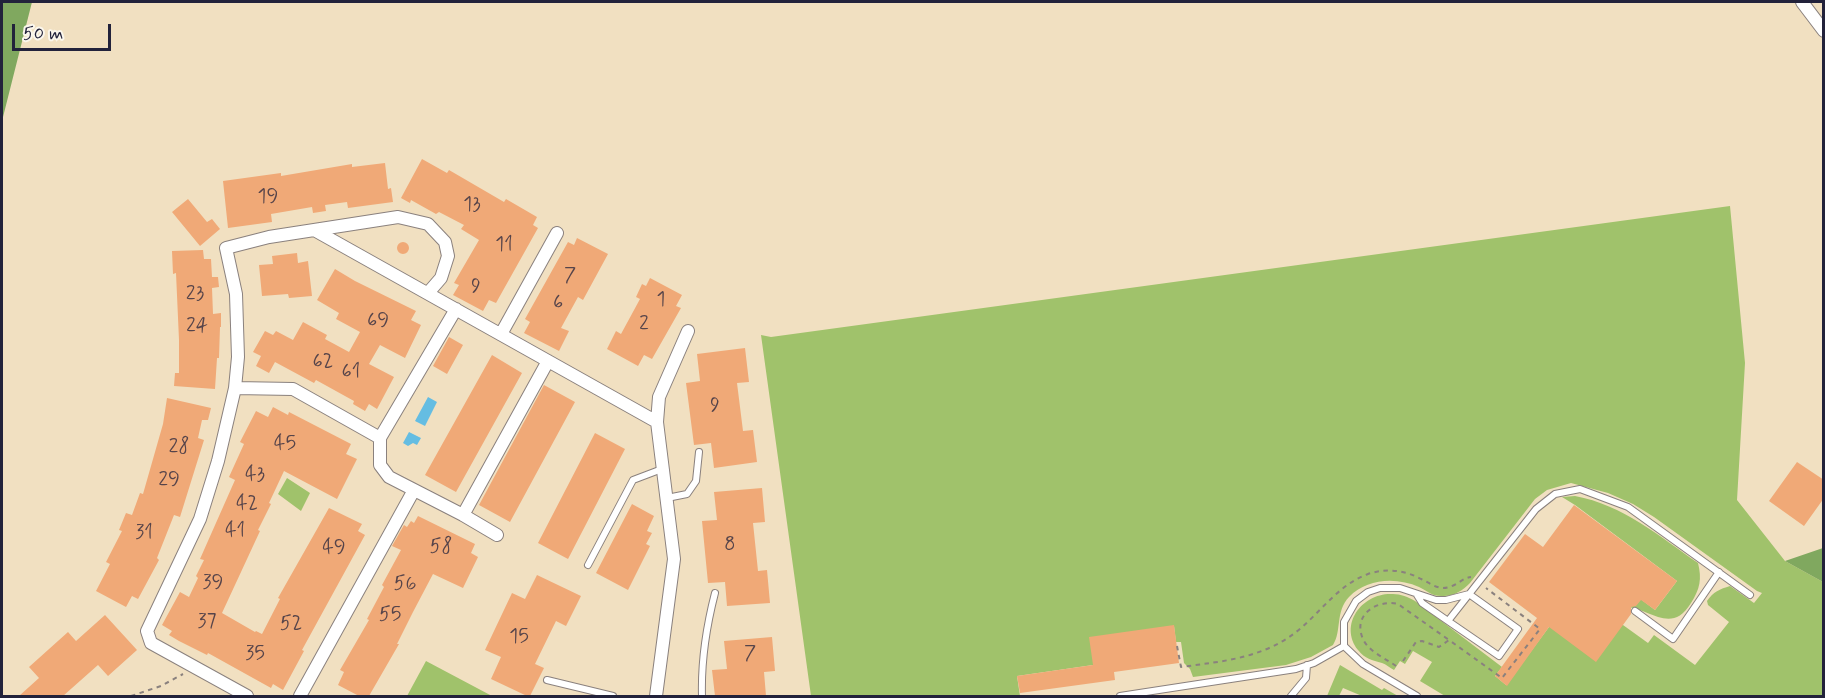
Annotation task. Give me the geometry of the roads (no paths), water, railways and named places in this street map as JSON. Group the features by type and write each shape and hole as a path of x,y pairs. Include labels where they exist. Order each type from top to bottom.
{"street":[{"path":"1802,2 1824,31"},
{"path":"248,696 151,643 147,631 200,519 218,461 235,388 238,357 236,294 226,248 269,237 398,217 428,224 445,242 448,256 441,278 428,294"},
{"path":"316,231 657,422"},
{"path":"501,334 557,233"},
{"path":"456,309 380,438 380,465 389,477 497,535"},
{"path":"656,696 674,559 657,422 659,397 688,330"},
{"path":"463,515 548,360"},
{"path":"235,388 293,389 380,438"},
{"path":"300,696 414,490"}],"lane":[{"path":"666,499 687,494 692,487 696,481 699,452"},
{"path":"588,565 633,480 663,469"},
{"path":"1449,621 1536,510 1555,494 1580,489 1628,507 1750,595"},
{"path":"1635,611 1673,639 1719,572"},
{"path":"1417,696 1363,664 1344,646 1344,622 1356,600 1380,588 1400,588 1417,595 1446,600 1469,594"},
{"path":"702,696 701,672 706,630 715,593"},
{"path":"1417,595 1422,603 1499,656 1518,629 1469,594"},
{"path":"1120,696 1162,694 1269,674 1307,665 1344,646"},
{"path":"1291,696 1306,678 1307,665"},
{"path":"547,680 613,696"}],"water":[{"path":"428,397 437,402 425,426 415,421"},
{"path":"409,432 421,438 417,445 413,443 408,446 403,443"}]}
